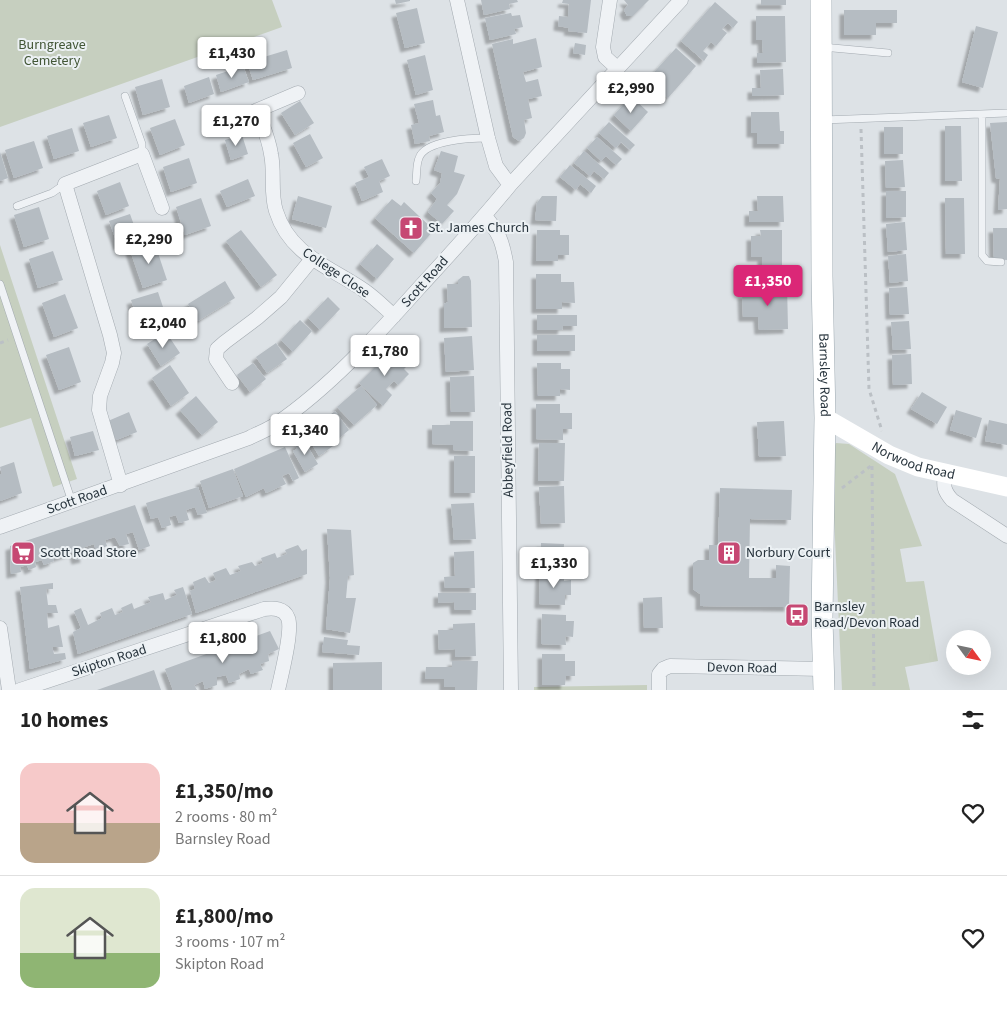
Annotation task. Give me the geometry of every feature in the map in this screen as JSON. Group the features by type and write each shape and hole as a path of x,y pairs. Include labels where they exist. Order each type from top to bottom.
{"main road":[{"name":"Barnsley Road","path":"821,0 822,276 825,418 823,680"}],"street":[{"path":"457,0 496,166 510,185"},
{"path":"610,0 604,47 605,57 617,68"},
{"name":"Scott Road","path":"0,527 249,438 275,425 342,369 394,316 485,216 510,185 681,0"},
{"path":"220,126 298,93"},
{"name":"College Close","path":"257,110 272,154 275,209 281,225 293,242 312,259 366,291 394,316"},
{"path":"121,485 98,410 100,396 114,353 65,184 142,154 162,208"},
{"name":"Abbeyfield Road","path":"485,216 499,234 506,262 511,690"},
{"path":"232,383 216,359 217,349 281,297 312,259"},
{"name":"Norwood Road","path":"825,418 889,455 918,467 1007,487"},
{"path":"945,474 943,486 946,494 952,500 1007,536"},
{"name":"Skipton Road","path":"20,690 264,609 275,607 283,612 288,619 290,630 278,690"},
{"path":"0,628 9,690"},
{"name":"Devon Road","path":"659,690 659,674 663,669 670,666 823,680"}],"lane":[{"path":"822,47 888,53"},
{"path":"125,96 142,144 142,154"},
{"path":"822,120 1007,113"},
{"path":"982,114 982,255 987,261 1001,262"},
{"path":"416,181 419,157 425,150 454,139 488,138"},
{"path":"17,206 52,193 65,184"},
{"path":"0,284 72,502"}],"path":[{"path":"824,502 872,465 889,455 869,389 861,118"},
{"path":"872,465 874,690"}],"green space":[{"name":"Burngreave Cemetery","path":"0,0 272,0 282,27 0,127"},
{"path":"0,245 77,479 53,487 31,418 0,428"},
{"path":"836,443 849,444 895,474 922,546 900,549 906,582 924,581 938,661 905,667 910,690 842,690 831,452"},
{"path":"647,685 647,690 534,690 534,687"}],"building":[{"path":"395,0 410,0 410,1 396,4"},
{"path":"481,0 517,0 518,2 509,4 510,9 484,15"},
{"path":"563,0 591,0 587,33 568,31 569,28 558,26 559,16 568,17 569,4 562,3"},
{"path":"624,0 649,0 633,16 627,16 624,10 628,5"},
{"path":"761,0 786,0 786,5 761,5"},
{"path":"715,2 738,22 733,28 728,23 722,29 727,33 716,46 711,42 703,51 708,55 704,61 681,41"},
{"path":"417,8 425,43 405,48 396,13"},
{"path":"844,10 897,10 897,23 876,23 876,35 844,35"},
{"path":"511,13 512,16 520,15 523,27 514,29 516,34 490,40 485,18"},
{"path":"756,16 785,16 786,62 757,63 757,53 763,53 762,40 756,40"},
{"path":"976,26 998,32 983,88 962,82"},
{"path":"536,38 542,67 523,72 526,82 538,79 542,96 528,99 532,118 524,120 526,133 524,138 519,141 513,137 492,44 513,39 513,44"},
{"path":"575,43 586,45 585,55 573,53"},
{"path":"676,48 696,66 668,98 647,80"},
{"path":"287,50 292,68 253,80 247,62"},
{"path":"425,55 433,90 416,95 407,60"},
{"path":"243,66 249,82 221,92 216,75"},
{"path":"783,69 784,95 752,96 752,88 761,88 760,70"},
{"path":"209,77 214,94 189,103 184,86"},
{"path":"162,79 170,107 143,115 135,87"},
{"path":"631,96 648,112 631,131 614,115"},
{"path":"433,100 436,116 440,115 444,132 429,136 430,141 415,144 411,125 419,123 414,104"},
{"path":"300,101 314,123 295,135 281,113"},
{"path":"751,112 779,112 780,131 784,131 784,144 757,144 757,133 751,133"},
{"path":"109,115 117,138 91,147 83,123"},
{"path":"175,119 185,145 160,155 150,128"},
{"path":"609,122 635,145 630,150 621,142 616,148 599,133"},
{"path":"1007,122 1007,209 998,210 1000,179 996,178 990,123"},
{"path":"945,126 961,126 962,181 945,181"},
{"path":"884,127 903,127 903,154 884,154"},
{"path":"72,128 79,151 54,159 47,136"},
{"path":"310,134 323,158 306,167 293,143"},
{"path":"242,135 248,154 231,160 225,140"},
{"path":"597,137 622,159 616,165 606,156 601,161 587,148"},
{"path":"34,141 43,168 14,178 5,150"},
{"path":"441,151 458,156 454,172 465,175 457,194 447,205 454,211 442,224 428,212 437,199 431,193 440,183 442,173 434,170"},
{"path":"584,151 609,173 604,179 594,171 590,176 574,163"},
{"path":"0,152 8,178 0,181"},
{"path":"189,158 197,183 171,192 163,167"},
{"path":"382,159 390,176 379,181 383,192 362,201 355,183 369,177 364,167"},
{"path":"903,160 905,187 886,188 885,161"},
{"path":"570,165 596,186 591,193 580,184 576,190 560,177"},
{"path":"248,179 255,196 227,207 220,191"},
{"path":"120,182 129,206 106,215 97,191"},
{"path":"886,191 906,191 906,217 886,218"},
{"path":"298,196 332,206 326,228 292,219"},
{"path":"542,196 557,196 556,221 535,220 537,203"},
{"path":"757,196 783,196 784,222 749,222 749,211 758,211"},
{"path":"201,198 211,226 185,235 176,207"},
{"path":"945,198 964,198 965,254 946,254"},
{"path":"392,199 401,206 404,202 434,230 414,253 375,218"},
{"path":"39,207 49,239 24,247 14,215"},
{"path":"130,214 139,239 118,246 109,221"},
{"path":"905,222 907,250 888,252 886,224"},
{"path":"993,228 1007,228 1007,260 994,259"},
{"path":"241,230 277,275 261,287 226,241"},
{"path":"537,230 560,230 560,235 569,235 569,255 558,255 558,261 536,261"},
{"path":"760,230 782,230 782,267 762,267 762,257 751,257 751,236 761,236"},
{"path":"154,241 167,280 143,288 130,250"},
{"path":"377,244 394,259 377,279 360,264"},
{"path":"53,251 63,280 38,288 29,259"},
{"path":"906,254 908,281 890,283 888,256"},
{"path":"536,274 561,274 561,282 574,282 575,303 562,302 562,309 536,309"},
{"path":"463,276 469,276 471,281 472,327 444,328 444,304 448,302 447,284 458,284 458,280"},
{"path":"225,281 235,298 198,321 188,304"},
{"path":"761,284 787,284 788,329 759,330 758,317 743,317 742,294 761,293"},
{"path":"907,287 909,314 890,315 889,288"},
{"path":"158,292 167,319 140,327 131,300"},
{"path":"65,294 78,328 54,337 42,303"},
{"path":"328,297 340,309 320,330 308,318"},
{"path":"537,315 577,315 577,326 563,326 562,330 537,330"},
{"path":"300,320 312,331 293,352 281,340"},
{"path":"909,321 911,349 893,350 891,322"},
{"path":"166,332 180,353 161,366 147,344"},
{"path":"537,335 575,335 575,351 537,351"},
{"path":"472,336 474,370 446,372 444,338"},
{"path":"276,343 287,359 267,373 256,357"},
{"path":"69,347 81,382 59,390 46,355"},
{"path":"392,350 408,365 404,369 409,374 398,385 394,381 386,389 392,395 383,406 359,383"},
{"path":"911,354 912,384 893,385 892,355"},
{"path":"253,363 266,379 250,392 237,375"},
{"path":"537,363 561,363 561,369 570,369 570,390 560,389 560,396 538,396"},
{"path":"170,365 189,393 171,406 152,378"},
{"path":"474,376 475,412 451,412 450,377"},
{"path":"361,386 377,405 354,425 337,407"},
{"path":"922,392 947,407 937,424 911,409"},
{"path":"196,396 218,422 202,435 180,410"},
{"path":"536,404 560,404 560,413 572,413 572,429 563,429 563,440 536,439"},
{"path":"956,410 982,418 976,438 950,430"},
{"path":"335,411 349,430 337,440 322,421"},
{"path":"129,412 137,432 116,440 108,421"},
{"path":"989,420 1007,424 1007,445 985,441"},
{"path":"450,421 473,421 473,451 453,450 453,445 432,444 432,425 450,425"},
{"path":"784,421 786,456 759,457 757,422"},
{"path":"319,424 333,446 319,456 305,433"},
{"path":"93,431 99,450 75,456 70,437"},
{"path":"304,440 318,464 305,472 293,451 297,449 295,445"},
{"path":"539,443 565,443 564,481 538,481"},
{"path":"285,447 299,478 293,481 289,473 282,476 286,484 266,493 264,488 246,497 234,469"},
{"path":"454,456 475,456 475,493 454,493"},
{"path":"14,462 22,493 0,501 0,474 2,474 0,467"},
{"path":"233,469 243,496 209,508 200,481"},
{"path":"564,486 565,523 541,524 539,487"},
{"path":"198,487 207,513 198,515 195,507 186,510 189,520 179,523 176,515 169,517 171,525 162,528 158,517 151,519 146,503"},
{"name":"Norbury Court","path":"720,488 792,490 791,520 750,519 749,578 776,578 776,565 790,566 789,607 700,606 700,594 693,589 693,563 698,560 709,560 709,545 718,545"},
{"path":"474,503 476,539 454,540 451,504"},
{"path":"135,505 150,546 139,550 133,532 126,534 129,544 120,546 115,537 105,540 107,546 96,551 94,544 82,548 85,558 76,560 74,552 53,559 54,561 44,565 42,560 35,562 36,567 29,570 27,565 20,567 21,572 11,574 10,546"},
{"path":"327,529 351,530 354,575 348,576 346,598 356,598 350,633 326,629 330,578"},
{"path":"541,543 564,544 563,563 540,562"},
{"path":"298,545 302,551 307,549 307,574 196,613 190,591 195,589 193,582 205,577 209,583 216,580 213,573 226,568 230,575 241,571 238,566 252,562 255,566 263,563 261,558 275,553 277,558 287,554 285,550"},
{"path":"474,551 475,588 445,588 444,577 455,576 454,552"},
{"path":"540,573 564,573 564,581 571,580 571,595 565,595 565,605 539,604"},
{"path":"53,583 53,589 46,589 48,605 56,605 58,613 47,613 48,628 59,625 63,647 52,647 54,654 65,653 66,659 30,669 20,587"},
{"path":"183,587 192,614 78,654 73,632 81,628 74,611 81,608 88,625 102,618 100,613 112,608 115,615 123,612 121,608 132,603 134,609 151,602 148,597 163,593 165,600 177,595 174,590"},
{"path":"438,593 476,593 476,610 455,610 454,602 438,603"},
{"path":"662,597 663,628 644,628 643,598"},
{"path":"542,614 566,615 566,621 574,621 573,637 565,636 566,645 541,644"},
{"path":"475,623 476,656 455,657 455,649 439,650 438,630 453,630 453,624"},
{"path":"270,631 279,649 268,654 269,661 260,664 263,670 251,674 249,669 239,674 240,679 229,683 226,675 217,677 217,685 205,689 203,681 194,685 197,690 173,690 165,669"},
{"path":"324,637 348,640 347,645 360,646 359,655 322,652"},
{"path":"542,654 565,654 565,661 575,661 575,676 566,676 565,685 542,685"},
{"path":"452,661 478,661 477,690 455,690 455,687 444,687 444,679 425,679 426,667 452,667"},
{"path":"382,662 382,690 333,690 333,663"},
{"path":"154,670 161,690 97,690"}],"place":[{"name":"St. James Church","path":"411,228"},
{"name":"Scott Road Store","path":"23,553"},
{"name":"Norbury Court","path":"729,553"},
{"name":"Barnsley Road/Devon Road","path":"797,615"}]}
